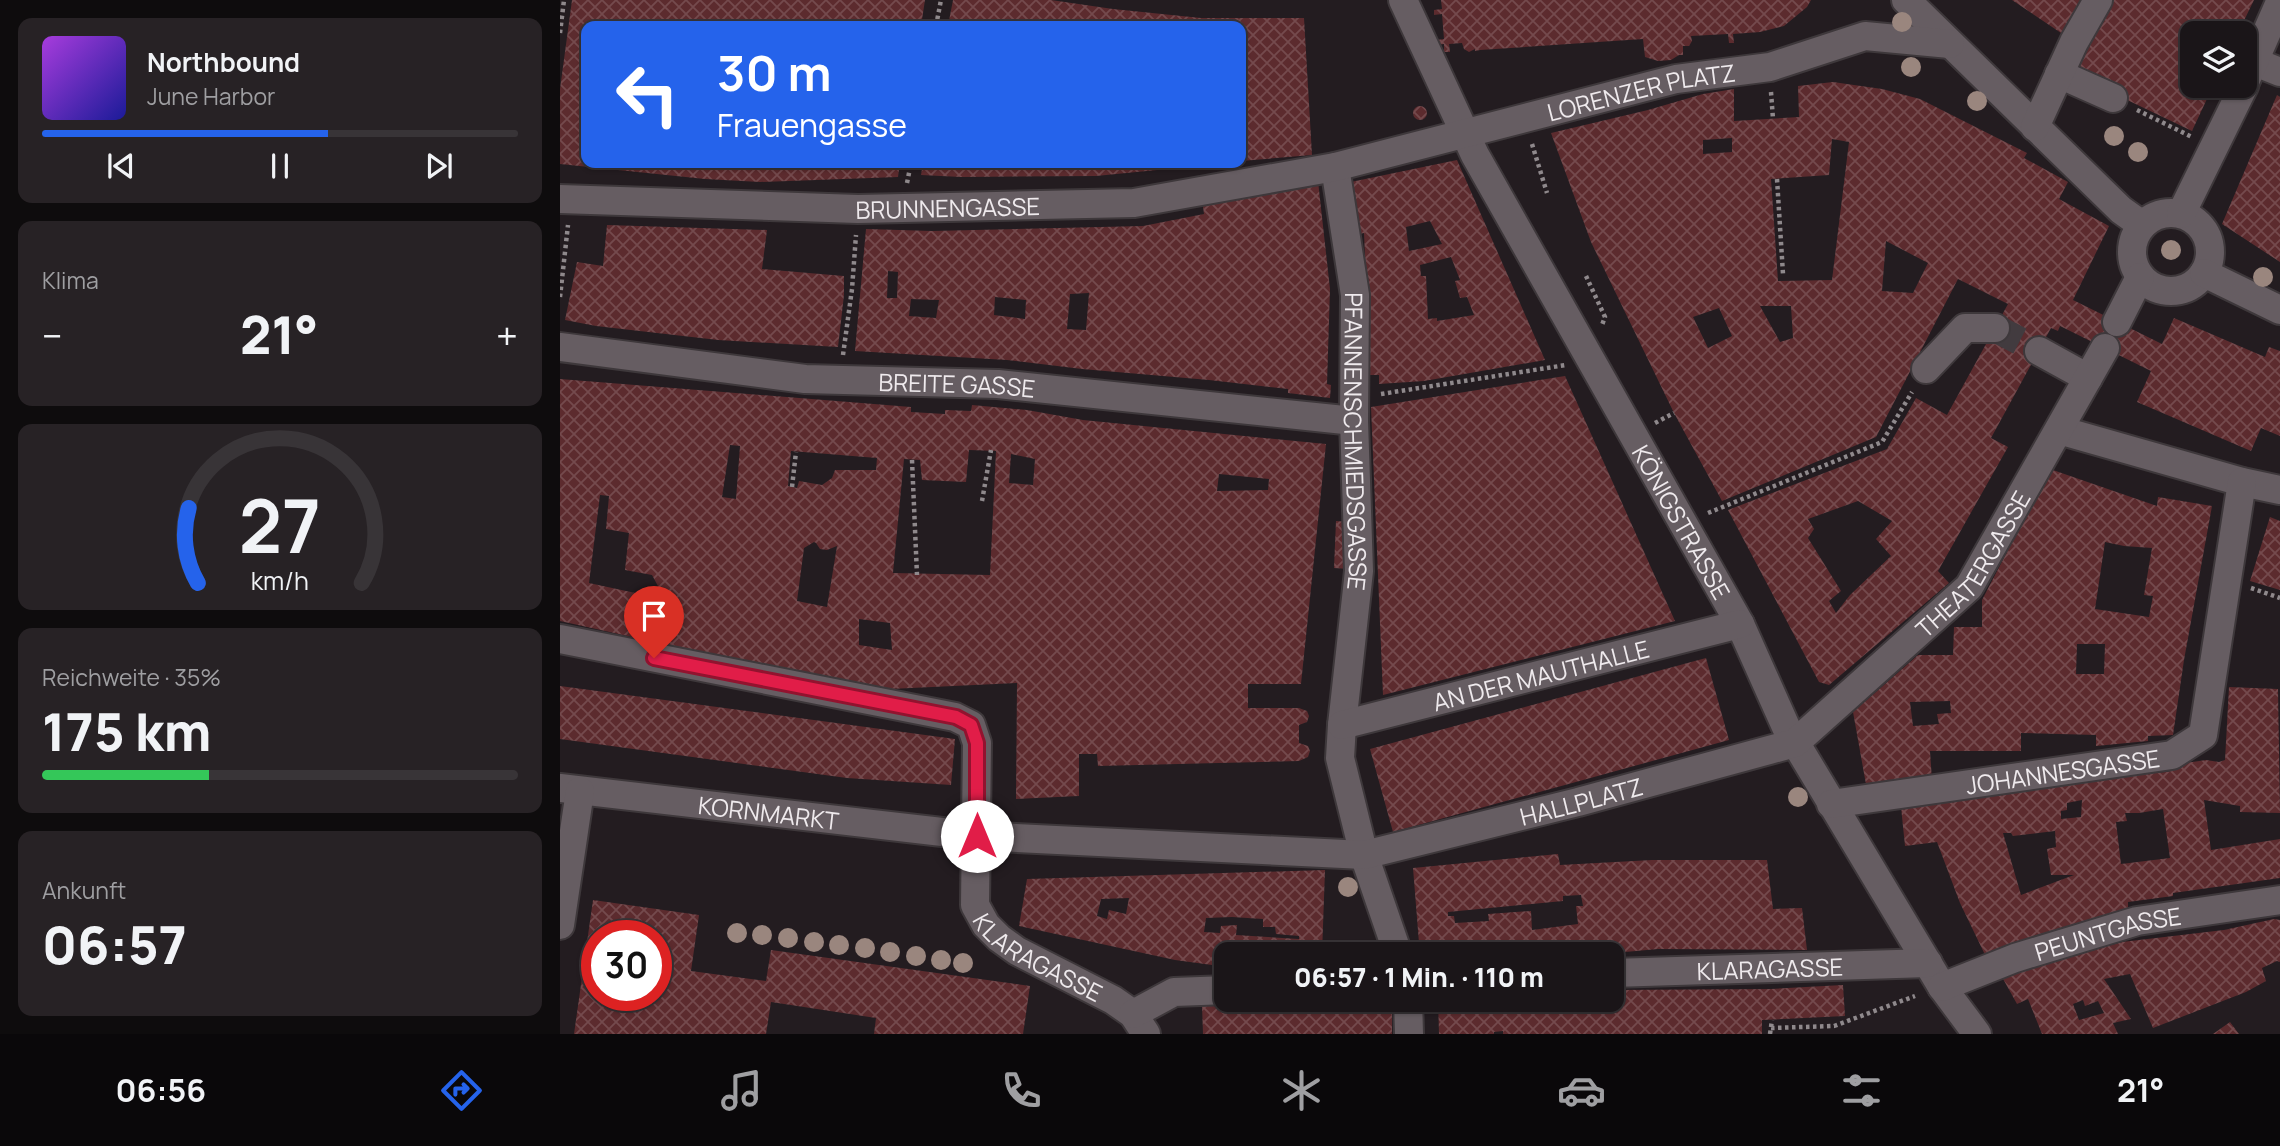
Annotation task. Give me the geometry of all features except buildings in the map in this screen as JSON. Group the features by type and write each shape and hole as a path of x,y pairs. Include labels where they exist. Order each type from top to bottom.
{"street":[{"name":"KÖNIGSTRASSE","path":"1403,0 1475,155 1740,624 1795,744 1942,986 1977,1034"},
{"path":"1906,0 2121,209 2142,225"},
{"path":"2035,127 2074,42 2098,0"},
{"path":"2257,73 2280,2"},
{"name":"LORENZER PLATZ","path":"1335,167 1676,79 1770,67 1865,36 1950,44"},
{"path":"2059,74 2123,103"},
{"path":"2181,214 2217,142 2243,98"},
{"name":"BRUNNENGASSE","path":"565,200 858,209 1134,203 1335,167"},
{"name":"PFANNENSCHMIEDSGASSE","path":"1335,167 1355,295 1359,572 1340,758 1364,855"},
{"path":"2160,214 2181,214 2201,226 2210,249 2209,261 2196,282 2173,291 2161,290 2140,277 2134,267 2131,256 2136,234 2150,218 2160,214"},
{"path":"2204,273 2280,310"},
{"path":"2118,323 2140,277"},
{"path":"1926,369 1965,328 1995,328"},
{"name":"BREITE GASSE","path":"560,347 804,379 998,384 1355,410"},
{"name":"THEATERGASSE","path":"1795,744 1969,587 2105,348"},
{"path":"2039,351 2088,378"},
{"path":"2059,430 2242,482 2280,490"},
{"name":"JOHANNESGASSE","path":"1831,804 2172,755 2203,735 2242,482"},
{"name":"AN DER MAUTHALLE","path":"1342,725 1740,624"},
{"name":"KLARAGASSE","path":"560,639 956,717 971,725 977,743 975,905 986,925 999,939 1017,951 1113,1000 1140,1024 1174,992 1214,990"},
{"name":"HALLPLATZ","path":"977,836 1364,855 1795,744"},
{"path":"560,925 570,789"},
{"name":"KORNMARKT","path":"570,789 977,836"},
{"path":"1364,855 1394,942"},
{"name":"PEUNTGASSE","path":"1942,986 2015,958 2137,920 2280,900"},
{"name":"KLARAGASSE","path":"1624,973 1928,962"},
{"path":"1408,1012 1409,1034"}],"path":[{"path":"560,33 564,0"},
{"path":"937,21 941,0"},
{"path":"2123,103 2186,135"},
{"path":"1536,154 1547,193"},
{"path":"1777,179 1783,274"},
{"path":"560,298 565,200"},
{"path":"840,380 852,289 858,209"},
{"path":"1586,276 1600,307"},
{"path":"1355,410 1592,361"},
{"path":"1683,523 1882,442 1926,369"},
{"path":"982,501 991,450"},
{"path":"792,487 796,452"},
{"path":"912,460 917,575"},
{"path":"1772,1020 1771,1031 1834,1026 1942,986"}],"tunnel":[{"path":"1995,328 2039,351"}],"route":[{"path":"654,658 956,717 971,725 977,743 977,836"}]}
